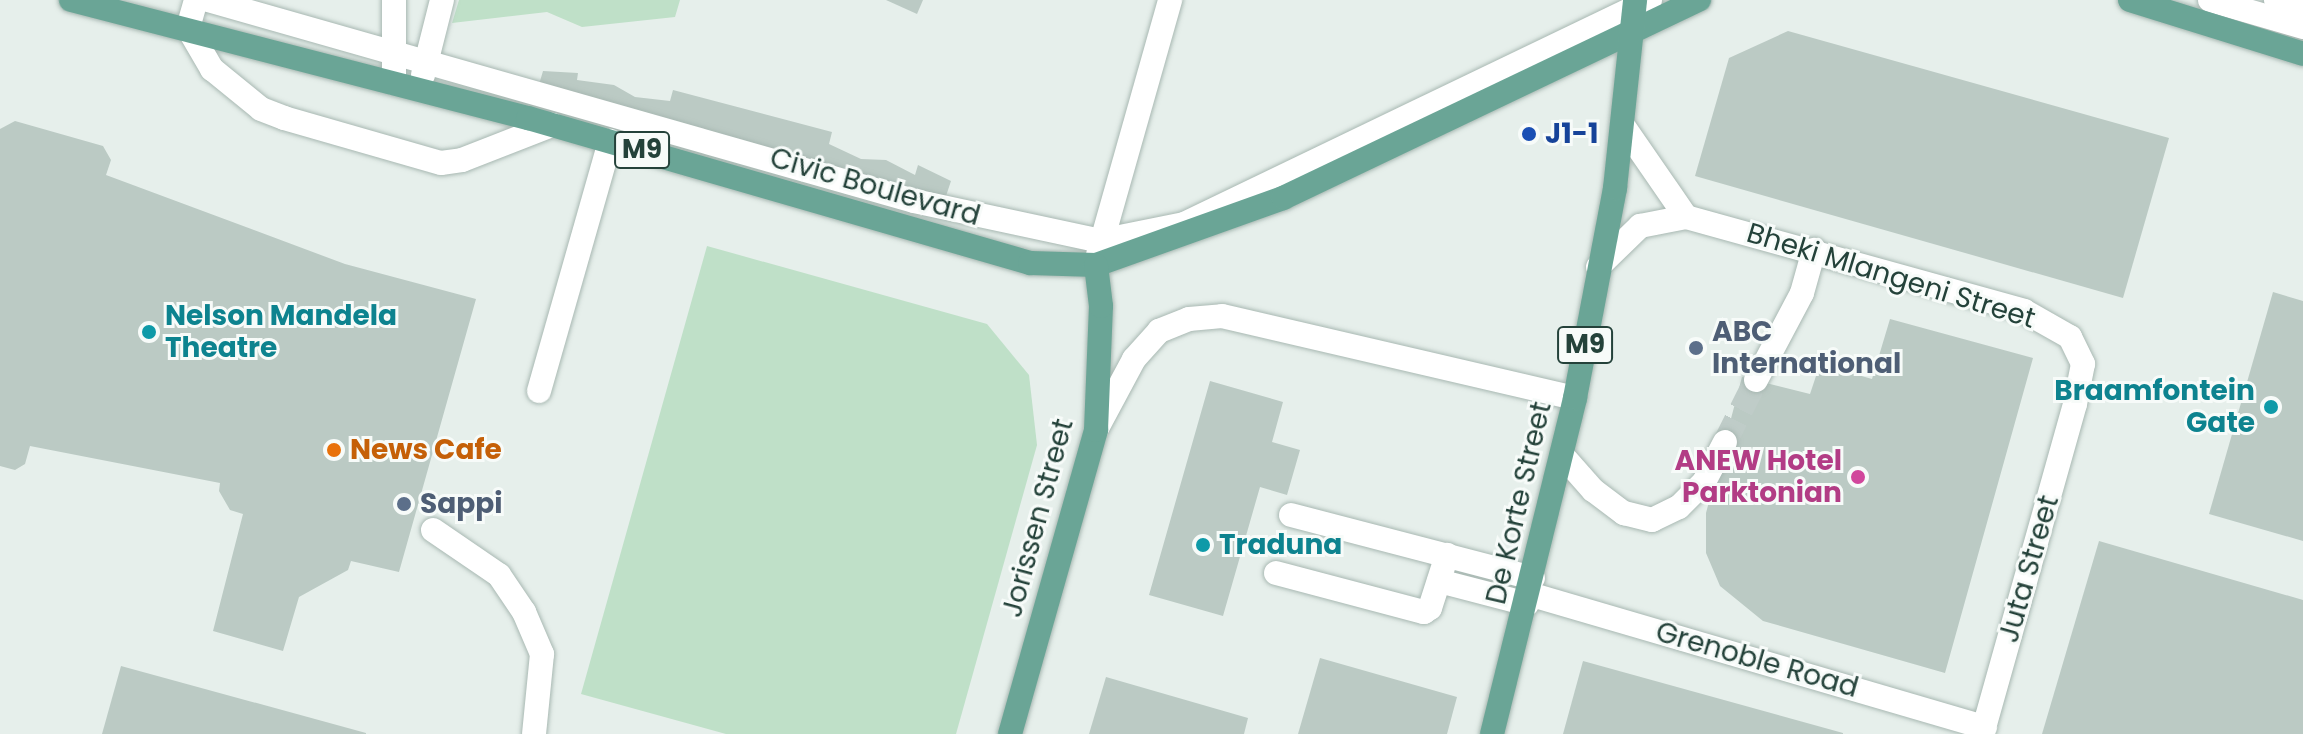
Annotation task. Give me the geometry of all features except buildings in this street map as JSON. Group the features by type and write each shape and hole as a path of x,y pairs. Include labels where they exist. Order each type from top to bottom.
{"main road":[{"name":"Civic Boulevard","path":"71,0 552,125 1030,263 1096,265 1283,198 1638,9"},
{"name":"M9","path":"1638,9 1699,0"},
{"path":"2130,0 2303,54"},
{"name":"De Korte Street","path":"1492,734 1530,592 1575,398 1624,127 1638,9"},
{"name":"Jorissen Street","path":"1010,734 1096,430 1101,306 1096,265"}],"street":[{"path":"196,0 188,28 212,69 261,109 441,163 462,160 552,125"},
{"path":"208,0 914,201 1100,241 1184,224 1638,9"},
{"path":"394,0 394,83"},
{"path":"421,90 442,0"},
{"path":"1096,265 1100,241 1170,0"},
{"path":"2210,0 2303,27"},
{"path":"2276,0 2303,8"},
{"path":"1624,127 1686,217"},
{"path":"539,391 610,141"},
{"name":"Bheki Mlangeni Street","path":"1598,267 1640,226 1686,217 1814,250 2024,311 2052,324 2078,348 2083,364 2075,404"},
{"path":"1756,380 1802,293 1814,250"},
{"path":"1096,430 1134,359 1159,331 1189,319 1211,317 1575,398"},
{"name":"Juta Street","path":"1984,730 2075,404"},
{"path":"1562,455 1593,490 1624,513 1652,520 1679,507 1704,482 1725,442"},
{"path":"1291,515 1447,555 1530,592"},
{"path":"433,530 499,575 524,612 542,654 539,733"},
{"path":"1276,573 1417,612 1430,608 1447,555"},
{"path":"1439,581 1530,592"},
{"name":"Grenoble Road","path":"1530,592 1984,730"}],"green space":[{"path":"459,0 680,0 675,17 582,27 547,12 452,23"},
{"path":"707,246 987,324 1029,375 1037,445 956,734 726,734 581,694"}],"tunnel":[{"path":"1725,442 1756,380"}],"place":[{"name":"J1-1","path":"1529,134"},
{"name":"Nelson Mandela Theatre","path":"149,332"},
{"name":"ABC International","path":"1696,348"},
{"name":"Braamfontein Gate","path":"2271,407"},
{"name":"News Cafe","path":"334,450"},
{"name":"ANEW Hotel Parktonian","path":"1858,477"},
{"name":"Sappi","path":"404,504"},
{"name":"Traduna","path":"1203,545"}]}
